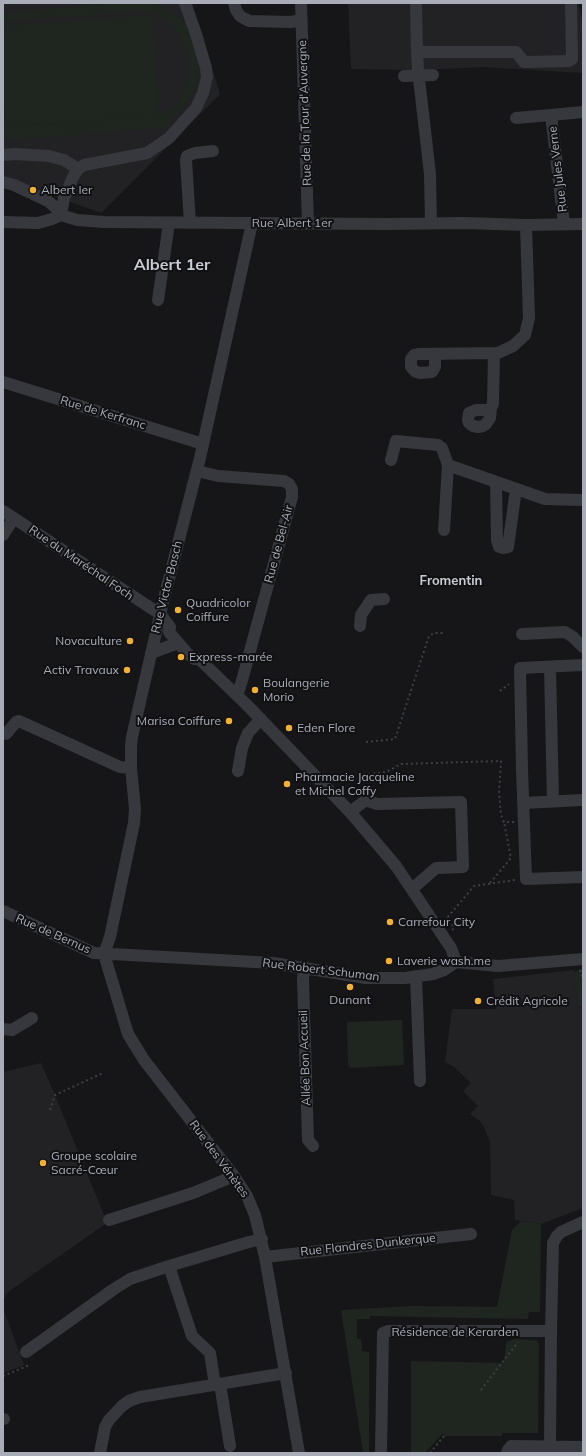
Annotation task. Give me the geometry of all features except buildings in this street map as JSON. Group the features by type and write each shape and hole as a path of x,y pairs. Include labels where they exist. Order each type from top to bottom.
{"street":[{"path":"61,215 64,198 78,169 84,165 147,153 169,138 196,108 203,93 207,76 196,34 185,3"},
{"path":"234,3 240,16 249,21 291,22 301,20"},
{"name":"Rue de la Tour d'Auvergne","path":"301,3 308,223"},
{"path":"416,3 417,52 430,174 431,223"},
{"path":"417,52 516,52 524,62 569,62 572,59 570,3"},
{"path":"404,76 433,75"},
{"name":"Rue Jules Verne","path":"516,118 583,112"},
{"name":"Rue Jules Verne","path":"551,115 564,224"},
{"path":"190,222 187,156 195,153 213,151"},
{"path":"3,155 49,156 64,160 78,169"},
{"path":"3,182 48,201 61,215"},
{"path":"3,222 38,222 52,219 61,215"},
{"name":"Rue Albert 1er","path":"61,215 89,221 169,223 465,222 526,225 583,224"},
{"name":"Rue Victor Basch","path":"104,954 110,937 134,823 135,798 132,768 132,737 160,614 197,471 252,222"},
{"path":"158,300 169,223"},
{"path":"435,354 494,354 508,349 519,342 525,335 528,325 529,301 526,225"},
{"path":"491,408 494,398 494,354"},
{"name":"Rue de Kerfranc","path":"3,382 203,444"},
{"path":"391,460 396,441 438,445 442,448 448,465 444,530"},
{"path":"448,465 545,499 583,500"},
{"name":"Rue de Bel-Air","path":"197,471 218,476 284,481 289,484 292,489 292,497 237,695"},
{"path":"496,482 497,540 499,547 508,547 516,489"},
{"name":"Rue du Maréchal Foch","path":"3,511 160,614 170,627"},
{"path":"3,534 14,518"},
{"path":"360,626 361,615 371,600 384,599"},
{"path":"199,659 199,654 175,626 170,627 170,632 178,643 194,659 199,659 237,695 350,812 396,866 451,948 456,962 498,966 583,959"},
{"path":"522,634 565,632 573,636 583,647"},
{"path":"151,653 178,643"},
{"path":"583,665 520,668 526,879 583,877"},
{"path":"550,667 553,801"},
{"path":"238,771 242,748 248,733 261,720"},
{"path":"6,734 16,722 19,721 120,767 132,768"},
{"path":"350,812 366,800 378,804 460,802 463,867 436,868 412,889"},
{"path":"523,803 583,800"},
{"name":"Rue de Bernus","path":"3,912 84,950 104,954"},
{"name":"Rue Robert Schuman","path":"104,954 273,963 366,978 405,978 433,974 444,970 456,962"},
{"name":"Rue des Vénètes","path":"104,954 128,1034 144,1060 234,1176 247,1196 255,1215 262,1239 299,1453"},
{"name":"Allée Bon Accueil","path":"304,967 302,980 308,1140 313,1146"},
{"path":"416,976 420,1081"},
{"path":"3,1029 12,1030 32,1018"},
{"path":"109,1220 193,1193 234,1176"},
{"path":"550,1446 550,1331 553,1243 561,1232 583,1222"},
{"name":"Rue Flandres Dunkerque","path":"265,1256 471,1234"},
{"path":"26,1352 130,1279 262,1239"},
{"path":"169,1266 193,1339 210,1353 218,1384 230,1446"},
{"name":"Résidence de Kerarden","path":"382,1453 383,1333 388,1331 550,1331"},
{"path":"100,1453 105,1427 109,1420 128,1401 140,1397 286,1373"},
{"path":"508,1453 511,1446 583,1447"}],"path":[{"path":"366,742 395,739 430,636 434,633 444,633"},
{"path":"368,774 386,772 401,764 501,761 499,792 511,858 489,884"},
{"path":"504,822 524,822"},
{"path":"445,939 454,928 448,917 474,886 526,879"},
{"path":"50,1110 55,1095 103,1073"},
{"path":"482,1390 527,1331"},
{"path":"3,1376 27,1366 26,1352"},
{"path":"430,1453 444,1436"}],"shaded area":[{"path":"3,3 192,3 220,94 101,213 3,178"},
{"path":"115,3 150,3 158,5 180,18 188,30 198,60 199,73 188,100 182,109 169,120 169,127 3,141 3,126 7,127 159,116 6,126 3,84 3,26 152,15 159,115 167,112 175,105 181,97 185,86 188,75 188,61 185,47 180,35 173,26 158,15 143,11 3,22 3,14"},
{"path":"348,3 578,3 583,22 583,73 483,67 418,70 351,69"},
{"path":"583,968 583,1008 578,1006 574,972"},
{"path":"574,970 578,1006 583,1009 583,1208 541,1224 515,1220 514,1200 491,1195 490,1142 481,1122 470,1114 478,1106 463,1091 471,1083 454,1067 445,1062 452,1009 496,1009 493,979"},
{"path":"402,1020 404,1065 350,1068 348,1064 347,1022"},
{"name":"Groupe scolaire Sacré-Cœur","path":"41,1063 104,1215 104,1225 8,1292 3,1301 3,1072"},
{"path":"521,1221 541,1224 540,1312 529,1312 528,1319 370,1316 370,1319 357,1319 357,1339 361,1339 362,1351 369,1352 369,1453 363,1453 341,1310 412,1306 497,1307 512,1230"},
{"path":"3,1308 24,1365 3,1373"},
{"path":"515,1339 537,1340 539,1345 538,1433 502,1433 502,1436 444,1436 443,1433 425,1453 411,1453 411,1361 504,1363 506,1342"}],"place":[{"name":"Albert Ier","path":"33,190"},
{"name":"Quadricolor Coiffure","path":"178,610"},
{"name":"Novaculture","path":"130,641"},
{"name":"Express-marée","path":"181,657"},
{"name":"Activ Travaux","path":"127,670"},
{"name":"Boulangerie Morio","path":"255,690"},
{"name":"Marisa Coiffure","path":"229,721"},
{"name":"Eden Flore","path":"289,728"},
{"name":"Pharmacie Jacqueline et Michel Coffy","path":"287,784"},
{"name":"Carrefour City","path":"390,922"},
{"name":"Laverie wash.me","path":"389,961"},
{"name":"Dunant","path":"350,987"},
{"name":"Crédit Agricole","path":"478,1001"},
{"name":"Groupe scolaire Sacré-Cœur","path":"43,1163"}],"district":[{"name":"Albert 1er","path":"172,265"},
{"name":"Fromentin","path":"451,581"}]}
